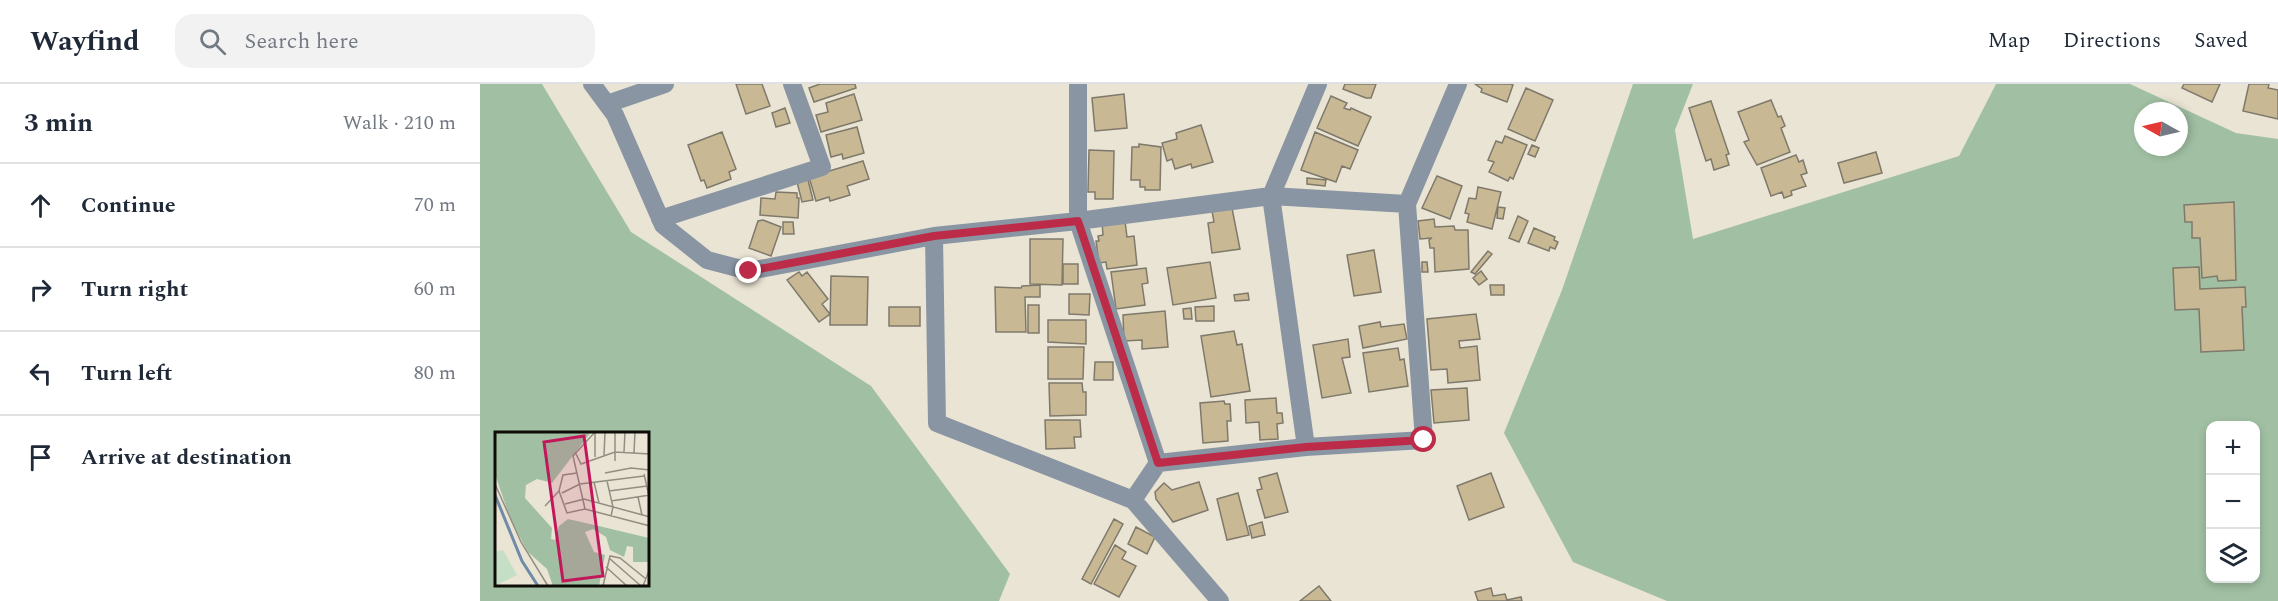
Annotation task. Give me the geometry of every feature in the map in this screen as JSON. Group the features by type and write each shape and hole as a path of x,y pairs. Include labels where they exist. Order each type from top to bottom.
{"street":[{"path":"592,84 615,115 663,225 707,260 749,271 934,236 1078,221 1271,196 1407,204"},
{"path":"607,104 665,84"},
{"path":"660,219 822,167 792,84"},
{"path":"1078,84 1078,221 1158,463"},
{"path":"1306,447 1271,196 1318,84"},
{"path":"1133,500 1158,463 1306,447 1424,440 1407,204 1458,84"},
{"path":"934,236 937,423 1133,500 1213,598"}],"green space":[{"path":"480,84 542,84 631,232 871,386 1010,574 999,601 480,601"},
{"path":"1633,84 1693,84 1675,130 1693,239 1959,156 1996,84 2130,84 2169,102 2134,102 2134,156 2188,156 2188,111 2236,133 2278,139 2278,601 1667,601 1573,562 1504,433 1562,290"}],"building":[{"path":"736,84 762,84 770,106 746,114"},
{"path":"820,84 855,84 856,88 814,102 809,88"},
{"path":"1345,84 1376,84 1371,98 1366,98 1343,89"},
{"path":"1475,84 1513,85 1507,102 1481,92 1482,89"},
{"path":"2184,84 2220,84 2212,102 2182,88"},
{"path":"2249,84 2269,84 2268,88 2278,90 2278,119 2243,111"},
{"path":"1526,88 1553,100 1535,141 1508,129"},
{"path":"854,94 862,120 821,132 816,115 828,112 826,103"},
{"path":"1124,94 1127,128 1095,131 1092,98"},
{"path":"1331,96 1347,103 1344,108 1350,110 1351,108 1371,117 1358,146 1317,128"},
{"path":"1771,100 1778,117 1781,116 1785,126 1781,128 1790,152 1757,165 1744,142 1749,140 1738,112"},
{"path":"1711,101 1729,154 1726,155 1729,165 1714,170 1711,159 1706,161 1689,108"},
{"path":"785,108 790,123 776,127 772,113"},
{"path":"1201,125 1213,162 1192,168 1191,164 1175,169 1172,159 1167,161 1162,143 1177,139 1176,133"},
{"path":"857,127 864,153 843,159 842,154 831,157 826,135"},
{"path":"722,132 736,169 729,172 731,179 707,188 704,180 701,181 688,145"},
{"path":"1315,132 1358,150 1350,169 1342,166 1336,182 1301,170"},
{"path":"1505,136 1527,145 1513,179 1510,177 1508,181 1489,172 1494,162 1488,160 1496,141 1502,143"},
{"path":"1139,144 1161,147 1160,190 1145,190 1145,187 1140,187 1140,180 1131,180 1132,147 1139,147"},
{"path":"1532,145 1539,148 1535,157 1528,154"},
{"path":"1089,150 1114,151 1113,199 1095,199 1095,192 1088,192"},
{"path":"1876,152 1882,173 1844,183 1838,163"},
{"path":"1796,155 1799,162 1803,160 1807,173 1801,175 1806,186 1791,191 1792,195 1784,198 1782,192 1771,196 1761,168"},
{"path":"863,161 869,179 847,186 850,195 830,201 829,197 816,201 809,177"},
{"path":"1437,176 1462,186 1450,219 1422,208"},
{"path":"1307,178 1326,180 1325,186 1307,184"},
{"path":"808,180 813,200 802,202 797,182"},
{"path":"1478,187 1501,192 1492,229 1467,222 1469,214 1465,213 1469,198 1476,199"},
{"path":"776,192 797,193 798,218 760,215 761,198 775,199"},
{"path":"2234,202 2236,280 2218,281 2217,276 2202,278 2200,238 2192,238 2192,222 2185,222 2184,205"},
{"path":"1498,207 1505,208 1503,219 1497,218"},
{"path":"1232,208 1240,249 1212,253 1208,223 1214,222 1212,211"},
{"path":"1518,216 1528,221 1519,242 1509,238"},
{"path":"1434,219 1435,227 1454,226 1455,230 1468,230 1469,269 1435,272 1434,248 1430,248 1429,240 1432,238 1420,239 1418,221"},
{"path":"763,220 781,227 771,256 749,248 758,221"},
{"path":"1125,221 1127,237 1134,236 1137,265 1107,269 1106,262 1099,263 1096,241 1099,241 1098,236 1103,235 1102,223"},
{"path":"783,222 793,222 794,234 783,234"},
{"path":"1534,228 1555,237 1554,240 1558,242 1555,249 1550,247 1549,251 1528,243"},
{"path":"1030,239 1063,239 1062,285 1030,284"},
{"path":"1374,250 1381,292 1354,296 1347,255"},
{"path":"1488,251 1492,254 1475,274 1471,272"},
{"path":"1210,262 1216,298 1173,305 1167,268"},
{"path":"1422,262 1427,262 1428,272 1422,272"},
{"path":"1063,264 1078,264 1078,284 1063,284"},
{"path":"2199,267 2200,289 2245,287 2246,307 2242,307 2244,350 2201,352 2199,309 2175,310 2173,268"},
{"path":"1146,268 1148,283 1142,284 1145,305 1116,309 1111,272"},
{"path":"1481,271 1487,279 1479,285 1473,278"},
{"path":"799,272 802,276 807,272 828,299 822,304 830,314 819,322 787,280"},
{"path":"831,276 868,277 867,325 830,325"},
{"path":"1040,285 1040,297 1025,297 1026,332 996,332 995,287 1021,288 1022,286"},
{"path":"1490,285 1504,285 1504,295 1491,295"},
{"path":"1248,293 1249,300 1235,301 1234,295"},
{"path":"1069,294 1090,294 1089,315 1069,314"},
{"path":"1028,305 1039,305 1039,333 1028,333"},
{"path":"1214,306 1214,321 1196,321 1195,307"},
{"path":"889,307 920,307 920,326 889,326"},
{"path":"1191,308 1192,319 1184,319 1183,309"},
{"path":"1165,311 1168,347 1142,349 1142,340 1124,341 1123,315"},
{"path":"1476,314 1480,339 1459,341 1460,348 1477,346 1480,380 1448,383 1447,369 1431,370 1427,319"},
{"path":"1048,320 1086,320 1086,344 1048,342"},
{"path":"1380,322 1381,327 1404,324 1407,339 1363,348 1359,326"},
{"path":"1234,331 1237,345 1242,344 1250,391 1211,397 1201,336"},
{"path":"1348,339 1350,357 1342,358 1351,393 1322,398 1313,345"},
{"path":"1048,347 1084,347 1083,379 1048,379"},
{"path":"1398,348 1400,360 1404,359 1408,386 1369,392 1363,353"},
{"path":"1095,362 1113,362 1113,380 1094,380"},
{"path":"1049,383 1082,383 1083,392 1086,392 1086,415 1050,416"},
{"path":"1467,388 1469,420 1434,423 1431,390"},
{"path":"1276,398 1277,413 1282,413 1283,423 1277,424 1278,439 1260,440 1259,422 1246,423 1245,400"},
{"path":"1224,401 1225,404 1230,404 1231,421 1227,421 1228,441 1203,443 1200,403"},
{"path":"1045,420 1080,420 1081,437 1074,437 1075,448 1046,449"},
{"path":"1277,473 1288,512 1265,518 1257,490 1262,489 1259,478"},
{"path":"1491,473 1504,507 1469,520 1457,486"},
{"path":"1199,482 1208,510 1173,522 1156,499 1155,492 1164,483 1172,490"},
{"path":"1238,493 1249,535 1227,540 1217,499"},
{"path":"1114,519 1123,524 1091,584 1082,579"},
{"path":"1262,522 1265,535 1252,538 1249,526"},
{"path":"1136,527 1155,537 1147,554 1128,544"},
{"path":"1115,545 1126,552 1122,559 1136,566 1119,597 1094,584"},
{"path":"1319,586 1331,601 1300,601"},
{"path":"1491,588 1493,596 1505,594 1507,600 1521,597 1522,601 1478,601 1475,592"}],"route":[{"path":"749,271 934,236 1078,221 1158,463 1306,447 1424,440"}]}
